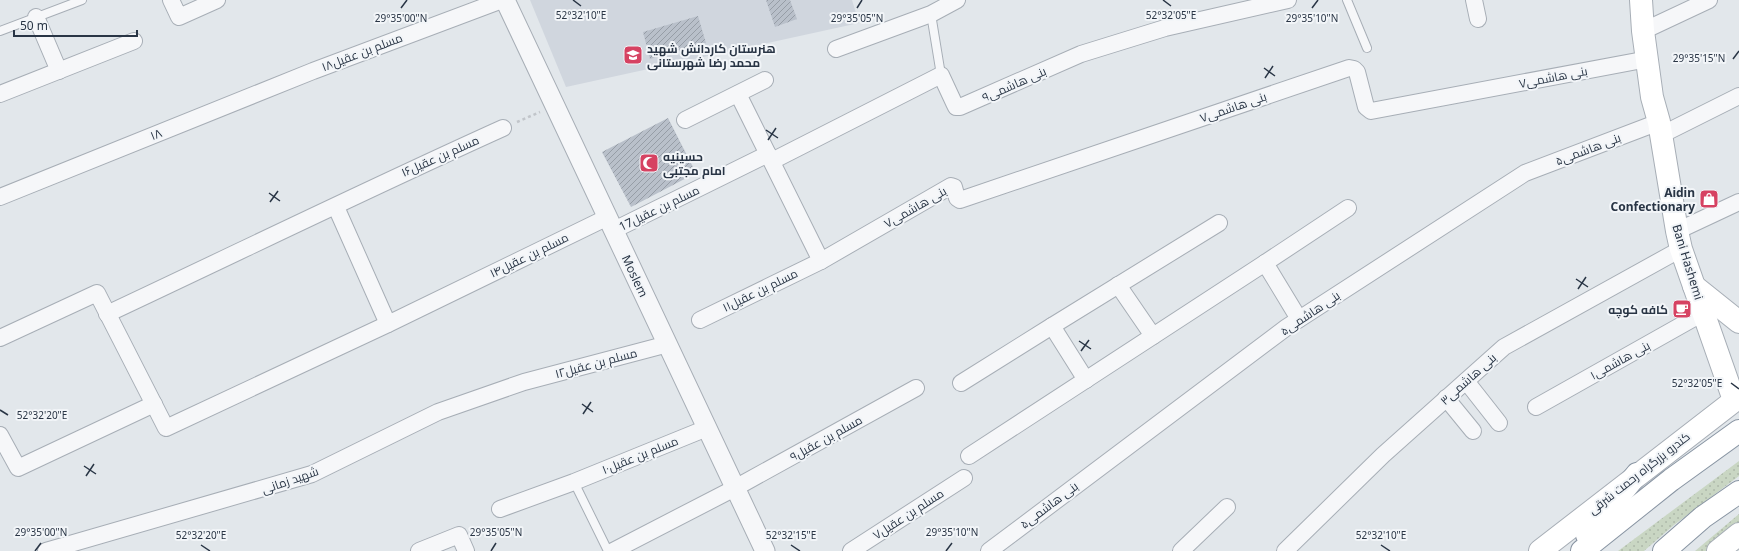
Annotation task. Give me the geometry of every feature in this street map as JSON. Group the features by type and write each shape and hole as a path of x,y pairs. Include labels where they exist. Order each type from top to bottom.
{"main road":[{"name":"Bani Hashemi","path":"1641,0 1643,31 1652,97 1660,129 1679,240 1703,313 1736,399"},
{"path":"1694,286 1739,322"},
{"name":"کندرو بزرگراه رحمت شرقی","path":"1540,551 1637,474 1736,399"},
{"path":"1582,551 1671,480 1739,431"},
{"path":"1574,551 1637,474"},
{"path":"1664,551 1703,517 1739,492"},
{"path":"1718,551 1739,534"}],"street":[{"path":"172,0 179,17 217,0"},
{"name":"مسلم بن عقیل۱۸","path":"313,71 502,0"},
{"name":"Moslem","path":"505,0 765,551"},
{"path":"836,49 931,14 957,0"},
{"name":"بنی هاشمی۹","path":"941,75 954,103 960,108 1081,54 1165,28 1288,0"},
{"path":"1474,0 1478,19"},
{"path":"1643,31 1709,0"},
{"path":"36,17 59,71"},
{"path":"0,94 134,41"},
{"name":"بنی هاشمی۷","path":"821,261 951,186 954,187 957,198 960,200 1349,68 1354,69 1357,72 1366,107 1371,111 1648,59"},
{"name":"۱۸","path":"0,197 313,71"},
{"path":"770,157 941,75"},
{"path":"685,120 765,80"},
{"path":"738,94 821,261"},
{"name":"بنی هاشمی۵","path":"989,551 1299,319 1525,173 1660,129 1739,96"},
{"name":"مسلم بن عقیل۱۶","path":"107,314 336,207 377,185 503,128"},
{"name":"مسلم بن عقیل17","path":"611,223 770,157"},
{"name":"بنی هاشمی۳","path":"1285,551 1383,455 1504,346 1739,202"},
{"path":"336,207 388,324"},
{"path":"970,456 1348,208"},
{"name":"مسلم بن عقیل۱۴","path":"154,404 166,428 451,293 611,223"},
{"path":"961,383 1219,223"},
{"name":"مسلم بن عقیل۱۱","path":"700,320 821,261"},
{"path":"1265,263 1299,319"},
{"path":"1118,285 1153,336"},
{"path":"0,338 97,293 154,404 18,468 0,435"},
{"name":"بنی هاشمی۱","path":"1536,406 1703,313"},
{"path":"1052,326 1086,380"},
{"name":"مسلم بن عقیل۱۲","path":"524,382 668,344"},
{"path":"1466,381 1499,423"},
{"name":"شهید زمانی","path":"46,551 312,474 438,412 524,382"},
{"name":"مسلم بن عقیل۹","path":"613,551 735,488 916,388"},
{"path":"1446,398 1473,431"},
{"name":"مسلم بن عقیل۱۰","path":"500,509 574,482 707,428"},
{"name":"مسلم بن عقیل۷","path":"851,551 964,478"},
{"path":"1182,551 1227,507"},
{"path":"419,551 459,535 466,551"}],"lane":[{"path":"0,31 82,0"},
{"path":"1347,0 1367,48"},
{"path":"931,14 941,75"},
{"path":"574,482 608,551"}],"path":[{"path":"503,128 555,106"}],"shaded area":[{"name":"هنرستان کاردانش شهید محمد رضا شهرستانی","path":"530,0 852,0 859,23 566,87"}],"green space":[{"path":"1739,461 1739,476 1674,525 1644,551 1618,551"},
{"path":"1739,514 1739,533 1717,551 1695,551"}],"building":[{"path":"766,0 790,0 797,19 775,27"},
{"path":"698,16 706,43 650,59 643,32"},
{"name":"حسینیه امام مجتبی","path":"668,118 696,173 631,207 602,152"}],"place":[{"name":"هنرستان کاردانش شهید محمد رضا شهرستانی","path":"633,55"},
{"name":"حسینیه امام مجتبی","path":"649,163"},
{"name":"Aidin Confectionary","path":"1709,199"},
{"name":"کافه کوچه","path":"1682,309"}]}
